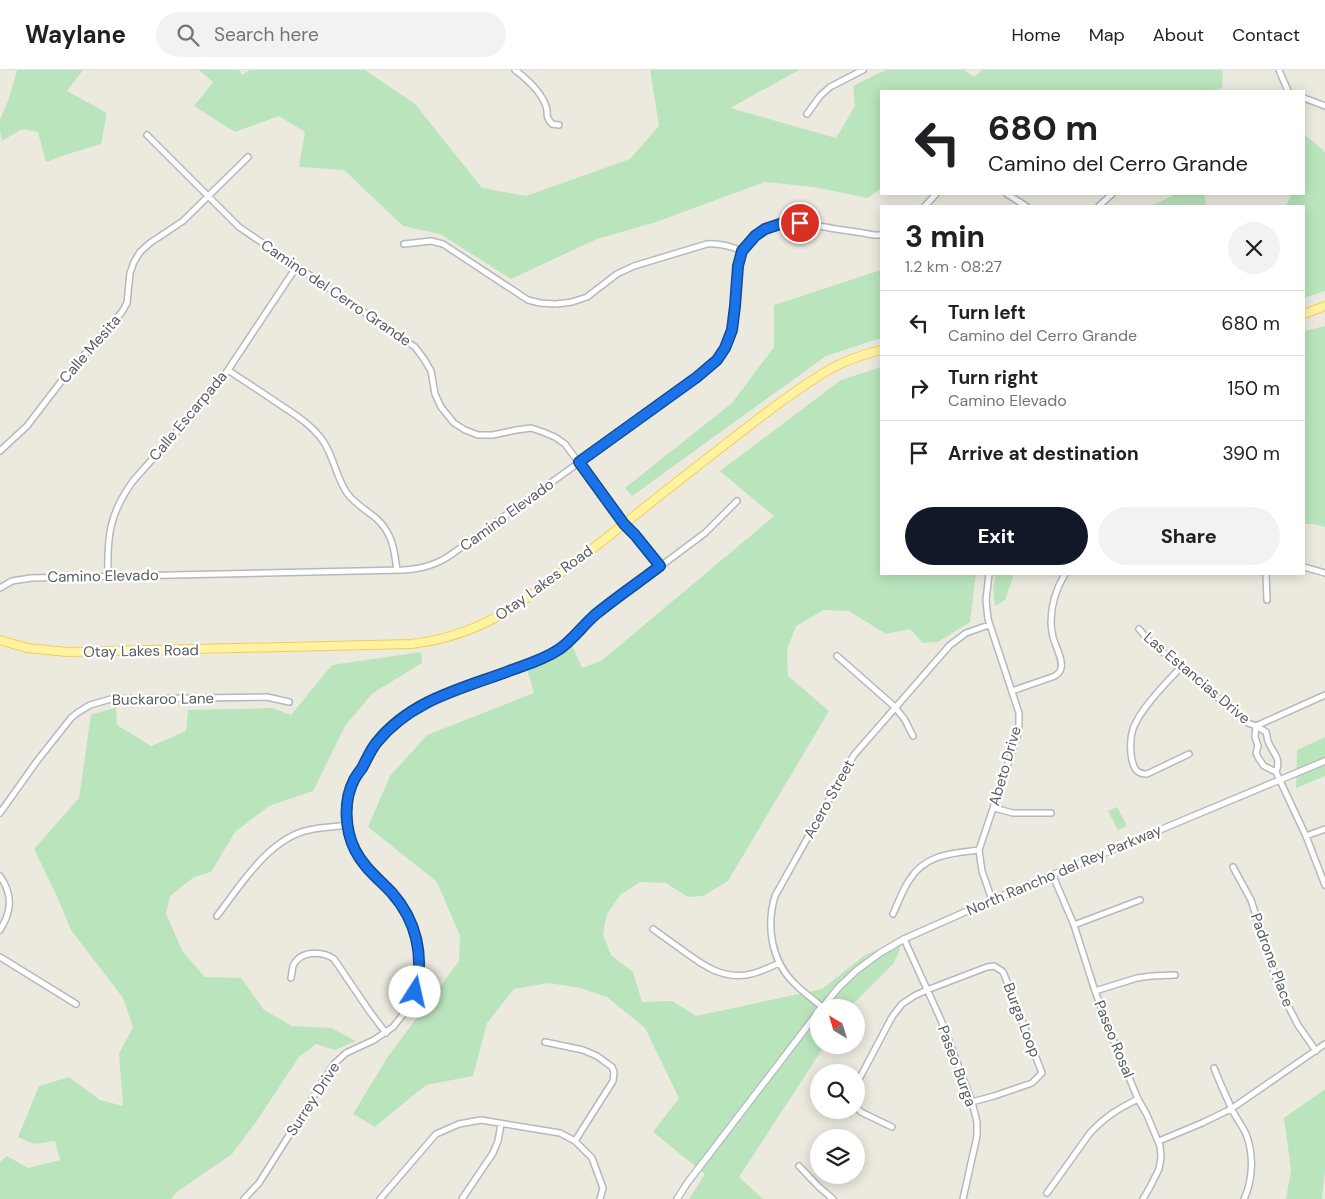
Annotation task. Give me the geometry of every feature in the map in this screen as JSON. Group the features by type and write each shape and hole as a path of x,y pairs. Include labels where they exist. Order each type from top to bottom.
{"main road":[{"path":"1305,314 1325,306"},
{"name":"Otay Lakes Road","path":"0,640 27,648 67,652 411,644 447,638 470,630 506,612 566,569 741,431 808,383 833,367 880,350"}],"street":[{"path":"515,70 537,91 546,106 547,118 552,124 559,125"},
{"path":"807,114 820,96 830,87 863,70"},
{"path":"1279,70 1288,90"},
{"path":"1305,98 1325,106"},
{"name":"Camino del Cerro Grande","path":"147,135 239,227 415,347 431,371 435,394 441,407 449,418 460,427 478,435 493,435 531,428 549,434 565,444 624,524 660,566"},
{"name":"Calle Mesita","path":"0,451 27,426 63,379 122,312 127,303 130,273 140,252 183,221 248,158"},
{"path":"927,205 935,195"},
{"path":"1009,195 1024,205"},
{"path":"1100,205 1111,195"},
{"path":"404,244 431,241 444,244 528,300 548,304 564,303 587,297 617,274 634,266 707,244 729,246 742,251 760,232 771,226 783,223 800,223 874,235 880,234"},
{"name":"Camino Elevado","path":"0,588 12,581 24,578 397,570 422,568 442,561 697,377 717,360 725,348 732,330 738,266 742,251"},
{"name":"Calle Escarpada","path":"108,576 107,548 109,535 116,510 126,490 210,394 297,266"},
{"path":"228,370 294,414 316,432 330,451 338,475 348,493 387,532 393,544 397,570"},
{"name":"Surrey Drive","path":"244,1199 259,1183 338,1060 352,1049 374,1040 399,1021 415,992 420,970 414,928 407,913 392,893 371,874 359,858 348,826 348,803 353,781 376,743 394,723 421,705 527,665 558,650 598,613 705,533 737,501"},
{"path":"1305,567 1325,572"},
{"name":"Abeto Drive","path":"989,575 986,600 989,625 1019,713 1017,737 979,850 982,871 992,900"},
{"path":"1012,691 1055,676 1060,672 1061,665 1053,638 1051,616 1054,598 1064,575"},
{"path":"1266,575 1267,600"},
{"name":"Acero Street","path":"813,999 794,983 780,963 772,943 770,929 771,913 775,896 854,755 950,645 966,633 989,625"},
{"name":"Las Estancias Drive","path":"1139,629 1148,640 1248,722 1266,732 1268,742 1277,758 1278,766 1276,772"},
{"path":"838,656 895,707 905,720 913,736"},
{"path":"1181,667 1155,696 1136,722 1132,735 1131,755 1136,770 1147,774 1189,754"},
{"path":"1256,726 1325,695"},
{"name":"Buckaroo Lane","path":"0,813 65,724 77,713 93,704 111,699 267,697 288,702"},
{"name":"Las Estancias Drive","path":"1256,726 1255,737 1258,746 1256,753 1264,766 1276,772 1306,836 1325,885"},
{"path":"1258,746 1268,742"},
{"name":"North Rancho del Rey Parkway","path":"829,999 857,970 880,953 904,939 992,900 1325,761"},
{"path":"994,808 1013,813 1051,812"},
{"path":"217,916 266,854 280,843 308,830 348,826"},
{"path":"1306,836 1325,829"},
{"path":"893,914 910,878 924,864 934,858 947,854 979,850"},
{"name":"Padrone Place","path":"1233,867 1251,900 1284,998 1298,1025 1316,1050"},
{"path":"0,876 7,888 10,904 7,919 0,930"},
{"name":"Paseo Rosal","path":"1053,876 1074,925 1112,1038 1138,1099 1159,1141 1161,1157 1159,1169 1143,1199"},
{"path":"1074,925 1140,900"},
{"path":"653,929 708,968 719,973 745,975 759,972 780,963"},
{"name":"Paseo Burga","path":"904,939 928,990 972,1102 977,1122 977,1136 963,1199"},
{"path":"291,978 293,966 300,957 314,953 323,954 334,959 386,1032"},
{"path":"0,957 76,1004"},
{"name":"Burga Loop","path":"928,990 987,967 994,966 1004,974 1042,1073 1032,1084 972,1102"},
{"path":"1095,991 1137,978 1175,976"},
{"path":"865,1068 895,1012 908,1000 928,990"},
{"path":"678,1199 699,1167 810,1023"},
{"path":"545,1042 583,1050 597,1056 612,1067 614,1072 613,1081 575,1141"},
{"path":"1159,1141 1232,1109 1325,1044"},
{"path":"1214,1068 1246,1135 1250,1152 1251,1177 1244,1199"},
{"path":"1047,1193 1096,1126 1116,1110 1138,1099"},
{"path":"865,1114 892,1127"},
{"path":"380,1199 436,1134 452,1126 481,1120 560,1133 575,1141 592,1158 603,1188 600,1199"},
{"path":"462,1199 493,1153 498,1141 501,1124"},
{"path":"799,1166 833,1199"}],"green space":[{"path":"17,70 83,70 67,91 107,113 101,144 46,162 38,132 22,129 2,141 0,120"},
{"path":"199,70 239,70 242,75 249,70 365,70 415,104 482,188 526,196 630,159 659,126 650,70 799,70 730,108 836,138 855,106 853,86 885,70 964,70 974,77 982,70 1223,70 1222,88 1214,90 880,90 880,189 868,198 813,187 765,182 656,222 597,239 511,279 440,234 403,226 344,170 299,167 305,132 279,116 235,132 194,106 213,82"},
{"path":"1305,135 1325,152 1325,291 1305,298 1305,205 1286,205 1291,197 1290,195 1305,195"},
{"path":"1175,195 1204,195 1206,205 1152,205"},
{"path":"880,270 880,338 826,356 632,496 625,488 732,403 774,347 774,305"},
{"path":"1325,326 1325,527 1305,524 1305,331"},
{"path":"880,367 880,575 976,575 970,622 938,642 923,643 910,629 886,634 849,611 824,610 796,626 787,650 788,676 829,711 728,881 703,896 688,897 666,883 640,882 620,895 607,914 603,934 611,955 633,972 642,1002 672,1001 696,1016 822,989 865,955 904,939 894,963 858,999 810,999 810,1054 819,1054 813,1064 810,1064 810,1068 739,1177 763,1199 689,1199 705,1174 653,1132 679,1098 645,1028 607,997 580,988 549,983 514,989 487,1023 473,1076 426,1085 375,1127 353,1114 387,1058 459,961 460,936 437,882 368,827 390,776 427,735 534,693 526,666 570,640 582,668 601,661 774,516 720,471 841,380"},
{"path":"996,575 1014,575 1005,600 995,606 993,587"},
{"path":"421,652 422,663 373,693 345,726 313,791 269,806 235,832 211,872 194,877 170,896 166,914 183,952 205,977 241,978 264,1010 292,1026 331,1028 356,1041 335,1050 316,1044 299,1057 256,1122 232,1154 177,1192 171,1199 0,1199 0,1162 7,1156 28,1168 60,1160 55,1141 34,1144 18,1137 39,1086 69,1077 100,1100 123,1106 119,1054 133,1027 123,998 71,930 34,849 79,798 91,715 116,707 117,725 151,746 186,731 188,710 272,708 291,715 332,665"},
{"path":"1325,737 1325,776 1296,788 1297,750"},
{"path":"1117,807 1127,826 1118,830 1108,811"},
{"path":"1325,1089 1325,1170 1322,1199 1286,1199 1291,1170 1284,1118"}],"route":[{"path":"415,992 420,962 414,928 407,913 392,893 371,874 359,858 349,834 347,811 353,781 376,743 394,723 421,705 527,665 558,650 587,622 660,566 624,524 579,462 707,370 717,360 725,348 732,330 738,266 742,251 755,236 765,229 777,224 800,223"}]}
